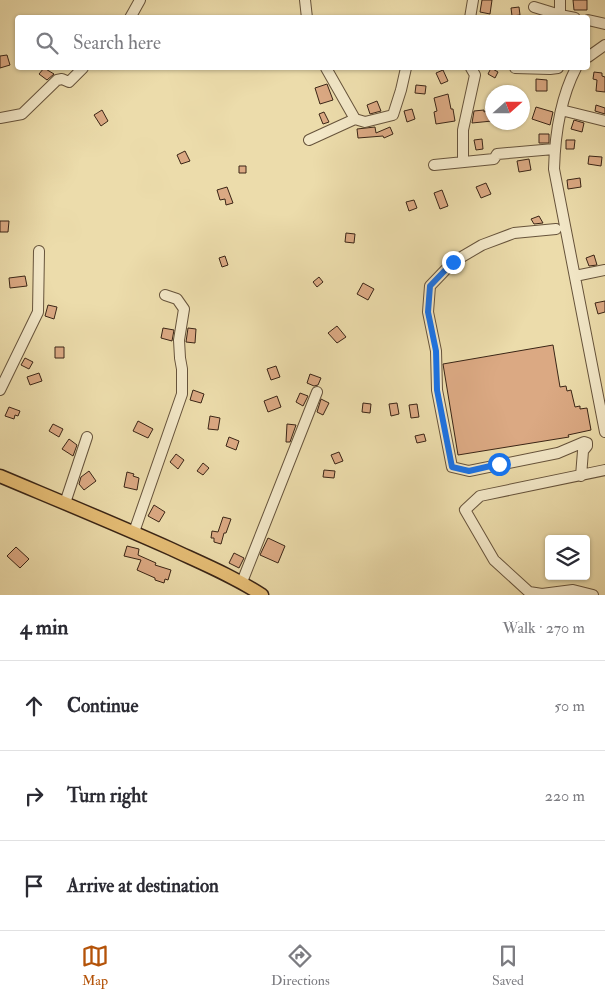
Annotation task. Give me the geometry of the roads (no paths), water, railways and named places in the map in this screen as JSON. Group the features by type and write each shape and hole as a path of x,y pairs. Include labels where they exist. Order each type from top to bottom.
{"main road":[{"path":"0,476 134,532 242,582 262,595"}],"street":[{"path":"132,15 140,0"},
{"path":"306,0 307,15"},
{"path":"470,15 473,0"},
{"path":"534,7 560,15 560,0"},
{"path":"590,20 605,24"},
{"path":"590,56 605,45"},
{"path":"0,118 22,114 58,80 62,78 69,82 81,70"},
{"path":"327,70 355,119"},
{"path":"309,140 355,119 365,122 393,115 406,70"},
{"path":"463,162 463,130 475,74 472,70"},
{"path":"575,70 564,94 554,149 554,169 604,429"},
{"path":"561,110 605,121"},
{"path":"434,165 494,160 497,154 554,149"},
{"path":"556,228 514,233 482,245 453,262 430,286 428,312 436,351 437,390 452,467 469,471 558,453 584,442 587,443 587,446 583,451 581,476"},
{"path":"0,390 38,312 39,251"},
{"path":"575,276 605,270"},
{"path":"134,532 182,394 179,340 184,309 177,300 165,295"},
{"path":"242,582 317,392"},
{"path":"64,504 87,437"},
{"path":"593,595 573,590 542,594 529,592 494,560 466,510 480,496 605,470"}]}
